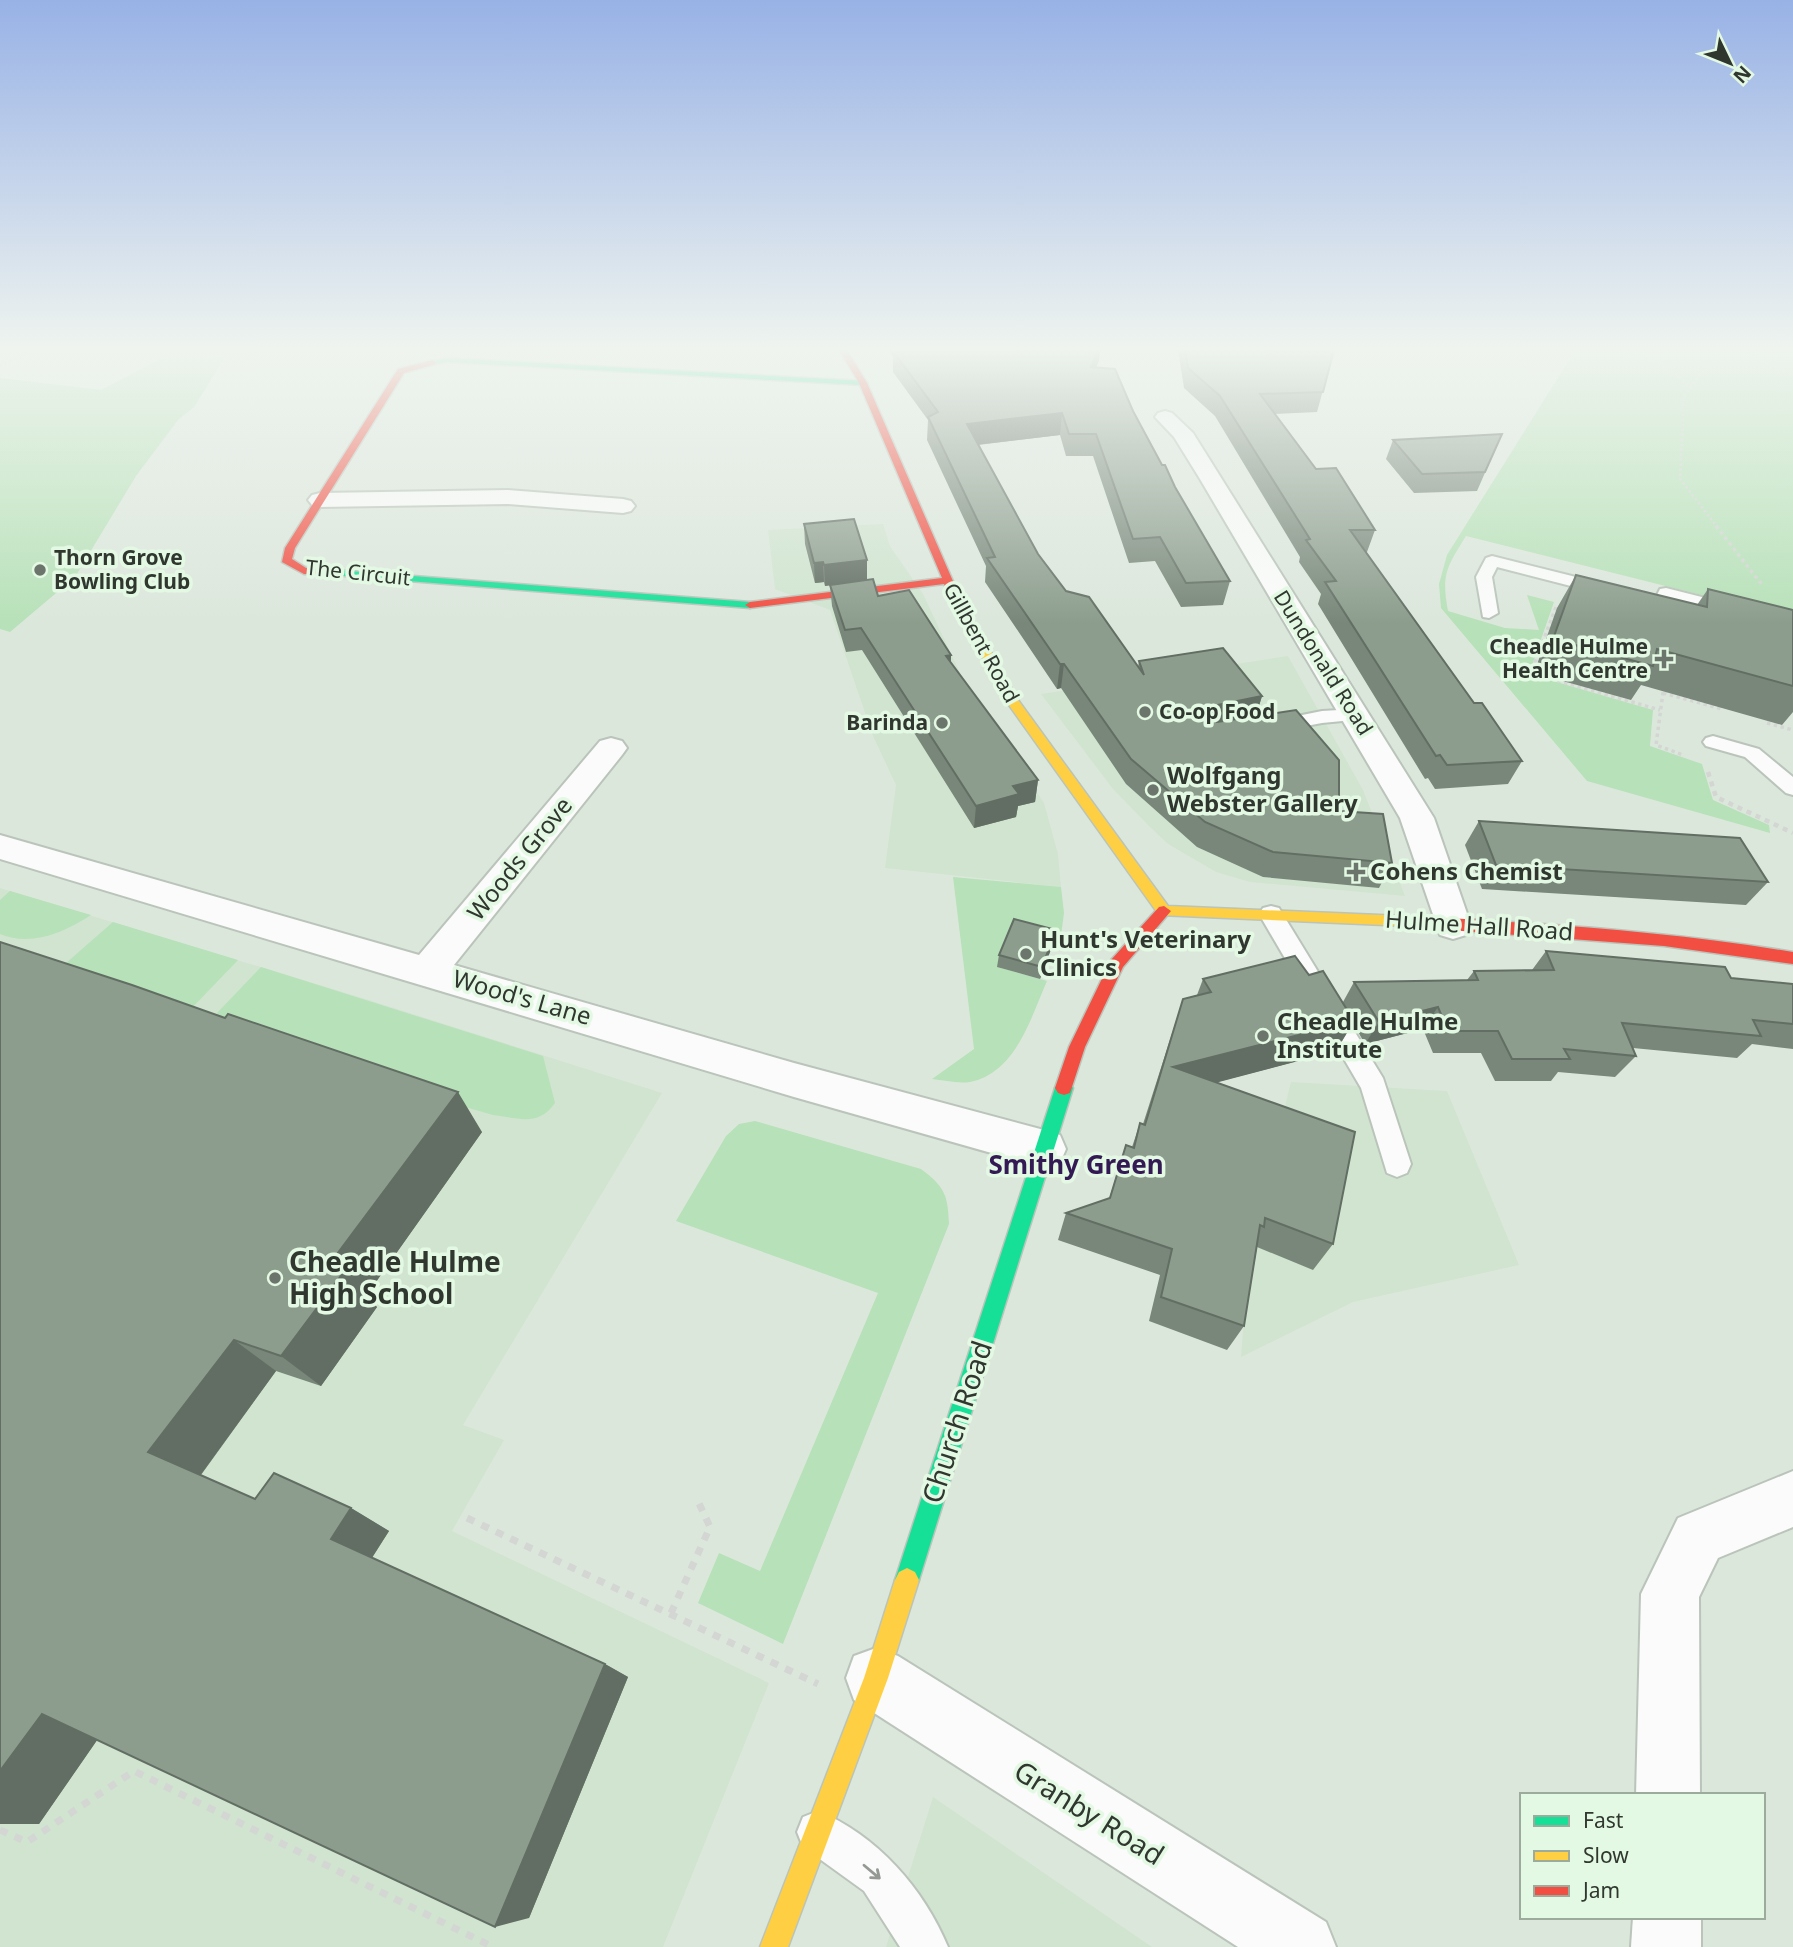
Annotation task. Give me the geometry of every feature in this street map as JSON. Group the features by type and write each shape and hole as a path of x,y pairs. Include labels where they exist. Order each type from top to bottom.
{"street":[{"name":"The Circuit","path":"357,441 290,548 286,560 304,570 755,605 946,581"},
{"name":"Gillbent Road","path":"887,441 946,581 1012,701 1164,912"},
{"name":"Dundonald Road","path":"1186,441 1417,818 1453,925"},
{"path":"320,500 508,496 613,499"},
{"name":"Woods Grove","path":"428,971 611,748"},
{"name":"Wood's Lane","path":"0,847 794,1080 1044,1149"},
{"name":"Hulme Hall Road","path":"1164,912 1271,914 1563,931 1747,949 1793,958"},
{"name":"Church Road","path":"774,1947 870,1693 1077,1047 1117,964 1164,912"},
{"path":"1668,1793 1670,1594 1698,1538 1793,1499"},
{"name":"Granby Road","path":"870,1693 1301,1947"},
{"path":"1666,1947 1667,1919"}],"lane":[{"path":"1489,613 1484,577 1492,561 1663,604 1666,593 1793,625"},
{"path":"1261,729 1322,717 1356,715"},
{"path":"1713,742 1752,753 1793,788"},
{"path":"1271,914 1374,1086 1398,1164"},
{"path":"818,1832 879,1876 926,1947"}],"path":[{"path":"1682,441 1680,479 1764,587"},
{"path":"1557,606 1531,673 1660,710"},
{"path":"671,1613 710,1527 696,1497"},
{"path":"467,1518 671,1613 870,1693"},
{"path":"0,1830 27,1842 134,1771 493,1947"}],"shaded area":[{"path":"883,524 890,546 923,594 969,692 1044,803 1058,854 1061,887 885,868 896,785 873,736 830,610 775,589 768,530"},
{"path":"1288,656 1363,790 1405,896 1250,882 1216,872 1168,844 1149,826 1113,789 1041,694"},
{"name":"Cheadle Hulme High School","path":"0,888 662,1093 463,1425 504,1440 452,1531 769,1683 663,1947 0,1947"},
{"path":"1291,1082 1447,1091 1519,1265 1353,1302 1241,1357 1249,1253"},
{"path":"933,1797 1152,1947 886,1947"}],"green space":[{"path":"0,441 162,441 136,476 75,577 10,632 0,629"},
{"path":"1518,441 1793,441 1793,618 1466,536 1447,571 1445,588 1448,611 1505,628 1539,630 1527,595 1554,602 1529,674 1653,710 1650,746 1702,764 1713,800 1769,825 1770,833 1587,781 1441,608 1439,584 1447,555"},
{"path":"953,877 1061,887 1064,913 1060,943 1013,930 998,967 1047,981 1028,1026 1010,1056 986,1077 970,1082 932,1079 974,1049"},
{"path":"10,891 91,915 47,936 12,938 0,934 0,900"},
{"path":"113,922 238,960 186,1014 57,971"},
{"path":"261,967 543,1056 555,1103 549,1111 535,1118 493,1115 224,1037 217,1013"},
{"path":"755,1121 921,1169 944,1192 949,1224 783,1644 698,1603 719,1553 760,1571 878,1293 676,1221 726,1136 739,1124"}],"building":[{"path":"939,441 976,441 1038,554 1066,591 1089,597 1144,675 1139,661 1223,648 1262,696 1208,707 1203,714 1207,719 1217,722 1296,710 1339,760 1339,811 1383,814 1392,863 1273,852 1205,822 1131,759 1064,664 1060,664 987,558 995,557"},
{"path":"1098,441 1149,441 1230,581 1186,583 1160,537 1133,539"},
{"path":"1248,441 1295,441 1316,469 1336,468 1375,530 1350,530 1474,703 1482,703 1522,761 1447,765 1440,755 1436,756 1325,582 1336,581 1306,540 1310,539"},
{"path":"1394,441 1499,441 1485,472 1422,474"},
{"path":"854,519 867,560 824,565 823,562 814,563 804,524"},
{"path":"1576,575 1707,607 1708,589 1793,610 1793,686 1657,649 1653,666 1553,639"},
{"path":"873,579 878,596 909,590 951,655 946,656 1038,780 1013,786 1019,794 976,806 861,628 845,630 830,585"},
{"path":"1479,821 1740,838 1768,882 1496,865"},
{"name":"Hunt's Veterinary Clinics","path":"1014,919 1056,930 1042,967 999,955"},
{"path":"0,942 225,1018 228,1014 458,1092 328,1266 343,1273 281,1356 234,1340 148,1452 255,1499 274,1473 351,1508 331,1539 605,1664 495,1927 42,1714 0,1771"},
{"path":"1546,951 1725,967 1731,978 1793,984 1793,1024 1753,1020 1761,1036 1622,1023 1636,1056 1564,1049 1570,1059 1512,1059 1498,1031 1448,1031 1438,1007 1379,1022 1354,982 1478,980 1474,971 1554,970"},
{"path":"1295,956 1309,975 1323,971 1354,1021 1173,1067 1355,1132 1333,1244 1265,1218 1264,1227 1260,1225 1244,1326 1161,1297 1172,1249 1066,1213 1110,1198 1126,1145 1134,1148 1140,1123 1145,1125 1183,999 1211,992 1203,979"}],"traffic: fast":[{"path":"336,573 750,605"},
{"path":"907,1580 1064,1088"}],"traffic: slow":[{"path":"954,595 1012,701 1164,911"},
{"path":"1164,911 1449,924"},
{"path":"774,1947 876,1678 907,1580"}],"traffic: jam":[{"path":"336,573 304,571 286,560 290,548 357,441"},
{"path":"888,441 954,595"},
{"path":"750,605 946,581"},
{"path":"1064,1088 1077,1047 1117,964 1164,911"},
{"path":"1449,924 1664,940 1793,958"}],"place":[{"name":"Thorn Grove Bowling Club","path":"40,570"},
{"name":"Cheadle Hulme Health Centre","path":"1664,659"},
{"name":"Co-op Food","path":"1145,712"},
{"name":"Barinda","path":"942,723"},
{"name":"Wolfgang Webster Gallery","path":"1153,790"},
{"name":"Cohens Chemist","path":"1356,872"},
{"name":"Hunt's Veterinary Clinics","path":"1026,954"},
{"name":"Cheadle Hulme Institute","path":"1263,1036"},
{"name":"Cheadle Hulme High School","path":"275,1278"}],"district":[{"name":"Smithy Green","path":"1076,1165"}]}
